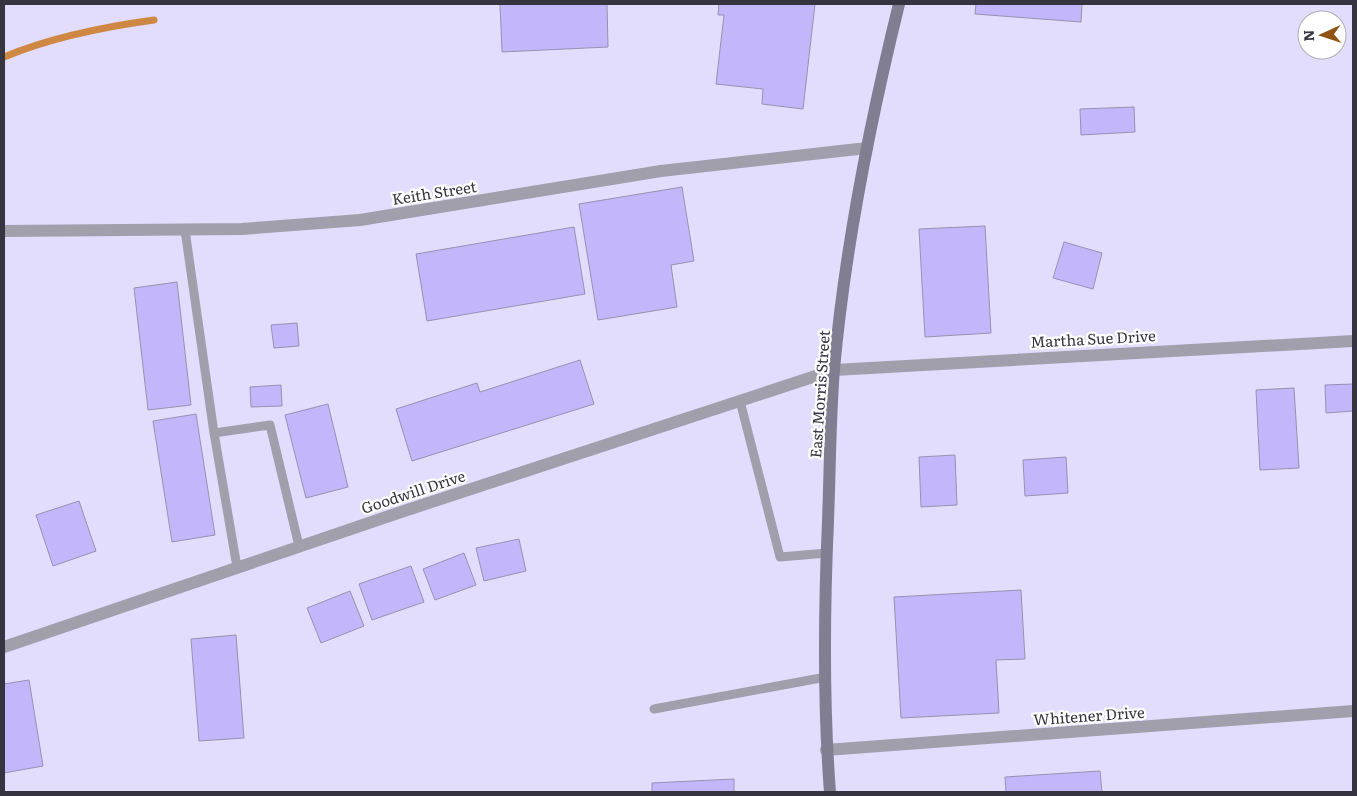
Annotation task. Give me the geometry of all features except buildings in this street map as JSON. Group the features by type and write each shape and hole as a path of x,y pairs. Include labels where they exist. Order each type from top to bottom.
{"main road":[{"name":"East Morris Street","path":"830,792 826,750 827,553 834,370 845,279 867,148 899,4"}],"street":[{"name":"Keith Street","path":"4,231 242,229 360,220 661,171 867,148"},
{"name":"Martha Sue Drive","path":"834,370 1353,341"},
{"name":"Goodwill Drive","path":"4,647 299,546 834,370"},
{"name":"Whitener Drive","path":"826,750 1353,711"}],"lane":[{"path":"185,230 214,433 237,567"},
{"path":"740,400 780,558 827,553"},
{"path":"214,433 270,425 299,546"},
{"path":"654,709 826,677"}],"waterway":[{"path":"4,57 40,44 77,34 154,20"}]}
